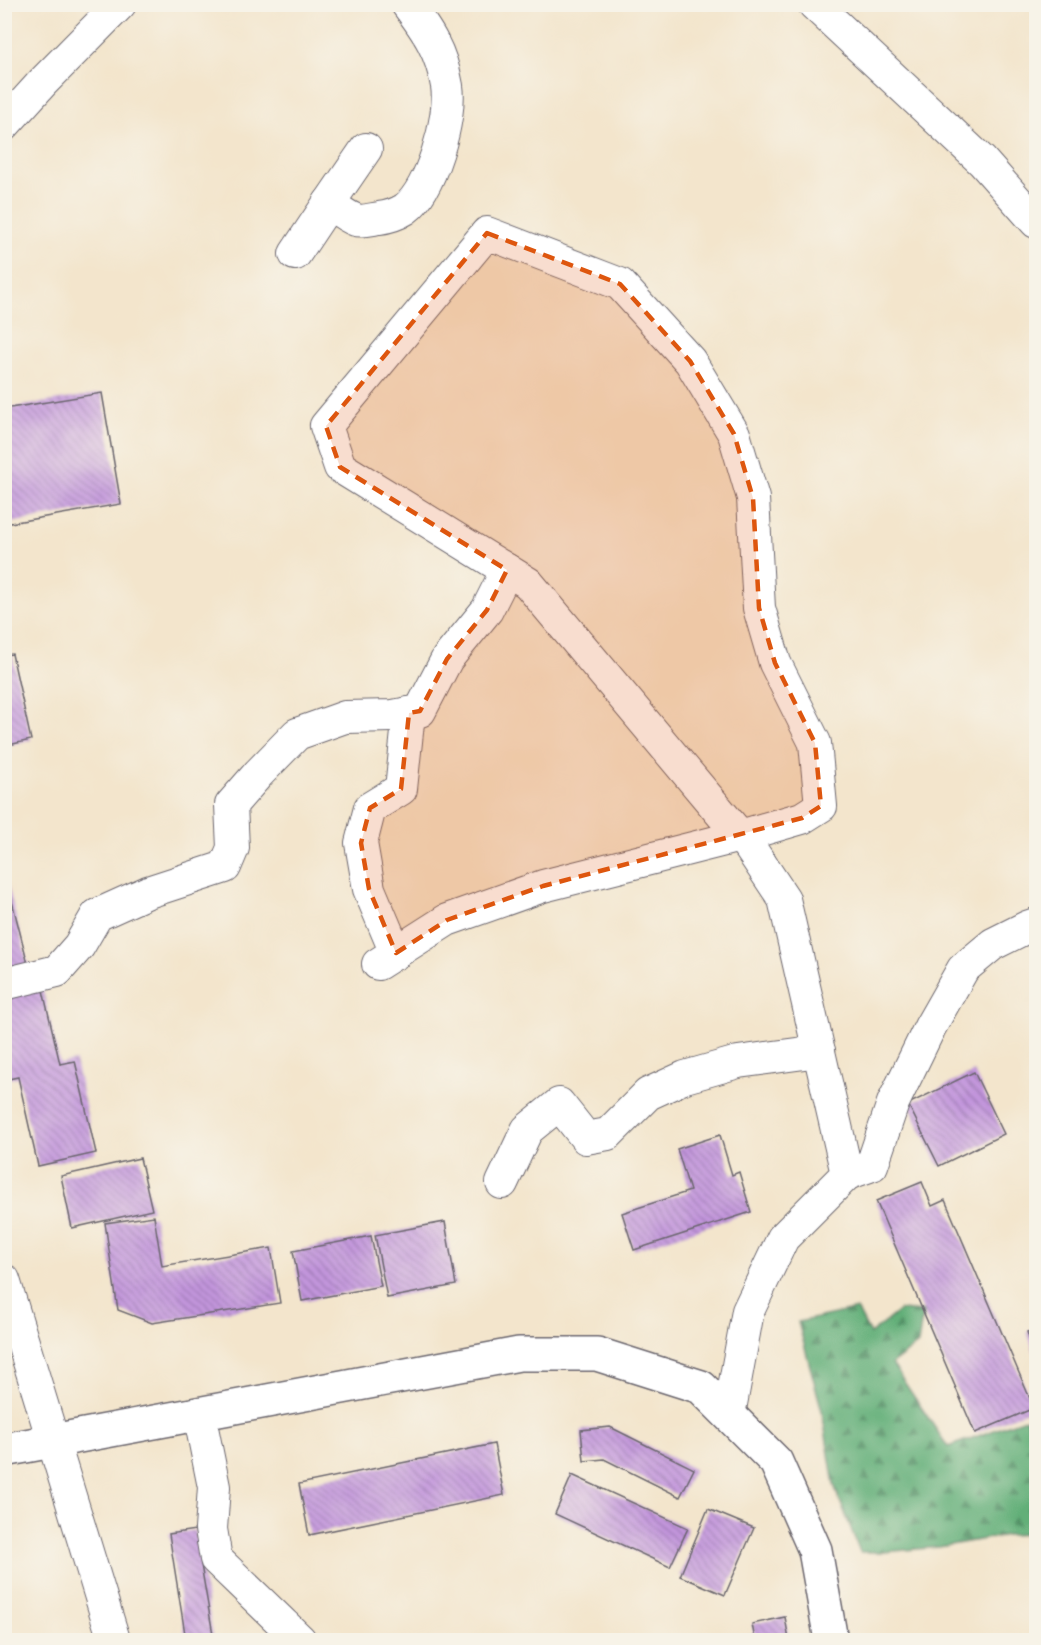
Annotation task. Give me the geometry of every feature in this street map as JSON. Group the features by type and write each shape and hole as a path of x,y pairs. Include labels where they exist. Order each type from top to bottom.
{"main road":[{"path":"4,1450 519,1354 597,1354 701,1387 776,1462 815,1550 831,1641"}],"street":[{"path":"4,125 120,4"},
{"path":"329,203 358,221 388,217 406,208 417,195 439,151 446,116 447,88 439,56 426,29 407,4"},
{"path":"814,4 982,161 1036,222"},
{"path":"295,254 366,149"},
{"path":"409,713 401,789 370,808 361,843 369,889 387,958 447,920 543,886 740,836 802,818 821,806 815,743 775,663 759,609 753,498 734,434 690,361 620,284 487,233 326,426 340,467 528,583 740,836 750,848 784,899 847,1174"},
{"path":"4,984 57,971 80,946 97,915 148,892 225,867 232,848 231,805 297,734 345,717 393,716 420,711 447,659 487,610 507,570"},
{"path":"729,1415 748,1311 783,1238 847,1174 872,1165 893,1103 930,1027 963,969 993,944 1036,924"},
{"path":"502,1183 527,1130 559,1104 586,1138 608,1134 648,1094 685,1077 738,1062 819,1051"},
{"path":"4,1280 114,1641"},
{"path":"199,1413 214,1487 212,1529 216,1559 300,1641"}],"highlighted area":[{"path":"487,233 620,284 690,361 734,434 753,498 759,608 775,663 815,743 821,806 802,818 543,886 447,920 396,953 369,889 361,843 370,808 401,789 409,713 420,711 447,659 487,610 507,570 340,467 326,426"}],"green space":[{"path":"857,1309 870,1334 900,1310 923,1312 918,1344 892,1364 948,1447 1027,1418 1036,1464 1036,1534 1007,1535 939,1547 860,1552 834,1485 822,1411 798,1322"}],"building":[{"path":"102,393 121,504 4,524 4,409"},
{"path":"12,654 31,740 4,746 4,655"},
{"path":"4,870 29,968 4,974"},
{"path":"42,986 60,1064 75,1061 96,1153 38,1166 18,1077 4,1080 4,994"},
{"path":"974,1072 1004,1134 939,1166 908,1104"},
{"path":"720,1135 732,1175 739,1172 751,1212 634,1250 622,1213 690,1191 677,1149"},
{"path":"140,1158 152,1210 72,1228 61,1176"},
{"path":"922,1182 932,1206 945,1200 1034,1408 975,1433 876,1201"},
{"path":"154,1216 162,1266 271,1248 280,1303 152,1323 118,1310 105,1223"},
{"path":"445,1222 456,1285 387,1298 375,1235"},
{"path":"371,1236 381,1286 302,1301 293,1251"},
{"path":"1036,1329 1036,1358 1027,1332"},
{"path":"610,1427 694,1469 680,1497 604,1459 584,1461 581,1430"},
{"path":"494,1444 504,1495 309,1535 299,1484"},
{"path":"572,1475 688,1528 670,1567 555,1514"},
{"path":"708,1509 754,1528 725,1595 680,1576"},
{"path":"195,1530 214,1640 186,1640 169,1534"},
{"path":"785,1617 789,1640 755,1640 752,1624"}]}
